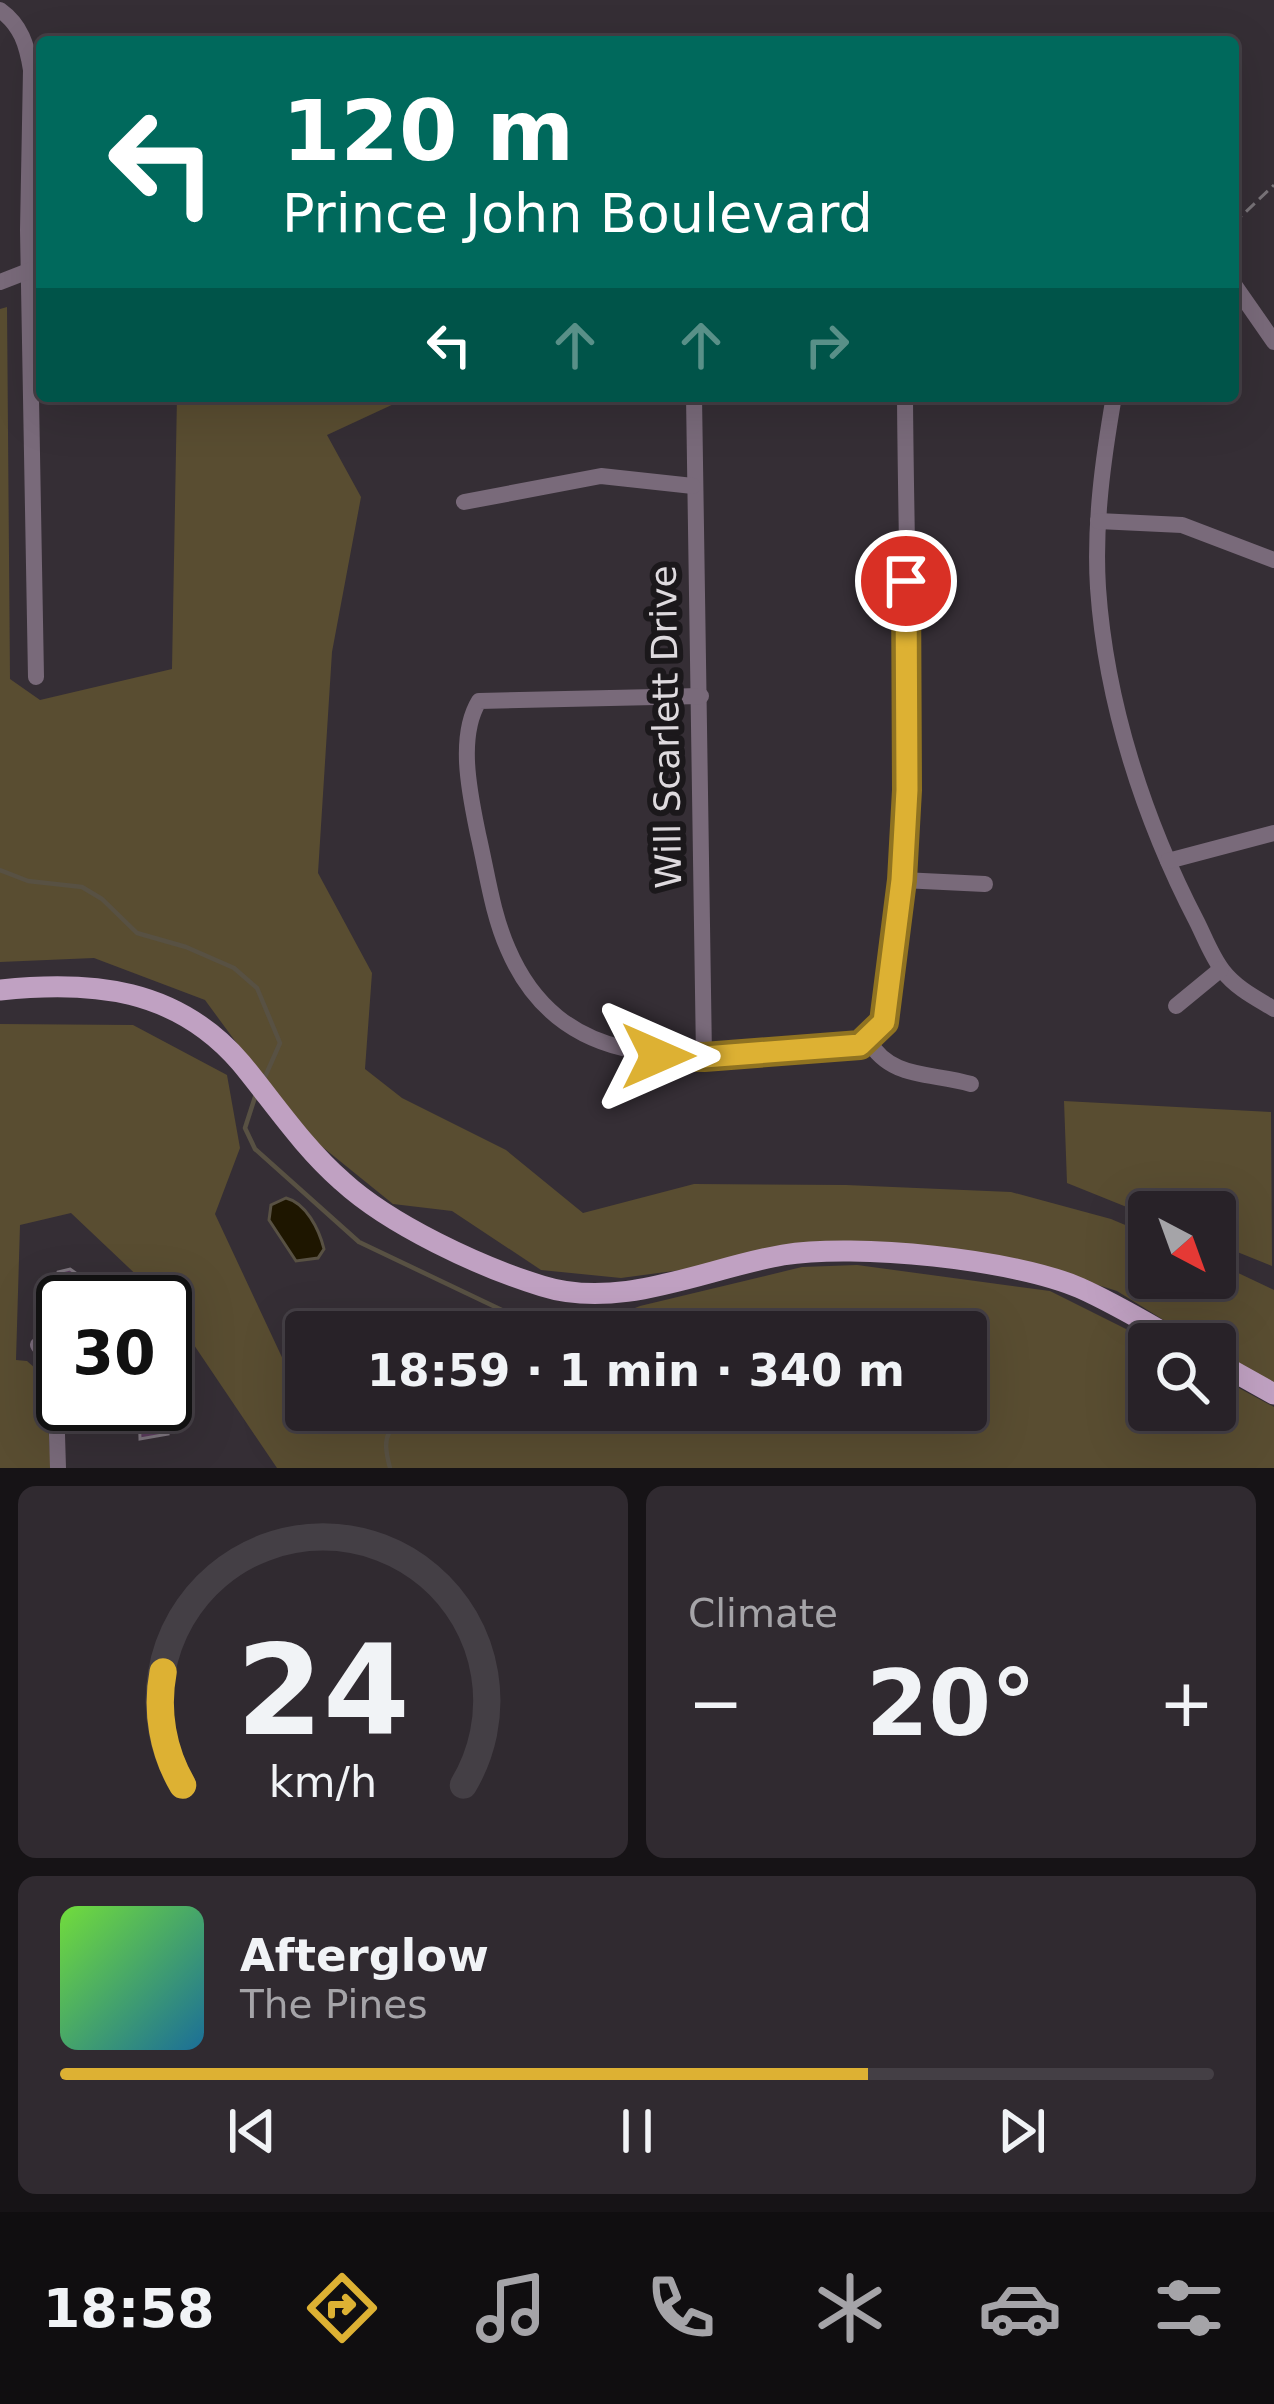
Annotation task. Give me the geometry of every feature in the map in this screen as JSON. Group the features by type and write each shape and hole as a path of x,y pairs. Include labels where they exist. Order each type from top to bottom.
{"main road":[{"path":"0,990 103,986 169,1006 208,1032 249,1073 322,1162 384,1214 545,1287 604,1295 785,1254 856,1251 1028,1270 1078,1287 1145,1323"},
{"path":"1236,1373 1274,1394"}],"street":[{"path":"0,10 26,44 31,70 36,677"},
{"path":"0,282 31,270"},
{"path":"1239,292 1274,342"},
{"name":"Will Scarlett Drive","path":"694,402 704,1057"},
{"path":"701,696 479,701 469,723 470,795 498,924 523,978 567,1024 624,1052 704,1057 860,1045 884,1022 902,880 908,766 905,402"},
{"path":"1113,402 1098,521 1098,587 1107,668 1146,806 1168,861 1221,969 1274,1009"},
{"path":"464,502 602,476 693,486"},
{"path":"1098,521 1182,525 1274,560"},
{"path":"1168,861 1274,833"},
{"path":"902,880 985,884"},
{"path":"1176,1006 1221,969"},
{"path":"868,1040 879,1059 895,1069 971,1084"},
{"path":"57,1431 58,1468"}],"path":[{"path":"1239,218 1274,185"}],"shaded area":[{"path":"7,307 10,679 40,700 172,669 177,402 398,402 327,435 361,497 332,652 318,873 372,973 365,1069 402,1098 506,1150 583,1213 694,1184 1011,1192 1128,1226 1128,1298 1012,1258 945,1251 696,1268 621,1278 541,1270 452,1211 393,1204 299,1128 205,1000 94,958 0,962 0,309"},
{"path":"0,1024 133,1025 227,1075 240,1148 215,1214 285,1364 285,1431 987,1431 987,1311 627,1311 802,1267 857,1265 1050,1291 1128,1330 1128,1431 1236,1431 1236,1386 1274,1407 1274,1468 277,1468 192,1342 192,1275 136,1275 71,1213 20,1225 16,1360 27,1361 36,1369 36,1431 49,1431 51,1468 0,1468"},
{"path":"1064,1101 1271,1112 1272,1266 1236,1251 1236,1191 1128,1191 1128,1208 1067,1183"},
{"path":"286,1198 300,1205 315,1225 324,1249 318,1258 296,1261 269,1220 271,1205"},
{"path":"1236,1272 1274,1290 1274,1387 1236,1364 1236,1323 1168,1323 1130,1299 1236,1299"}],"building":[{"path":"140,1431 168,1431 168,1434 140,1439"}],"waterway":[{"path":"0,870 28,881 82,887 102,899 137,933 234,968 257,988 280,1043 264,1079"},
{"path":"256,1094 245,1128 255,1149 359,1242 504,1311"},
{"path":"390,1468 386,1447 391,1431"}],"route":[{"path":"658,1056 860,1045 884,1022 902,880 907,790 906,581"}]}
